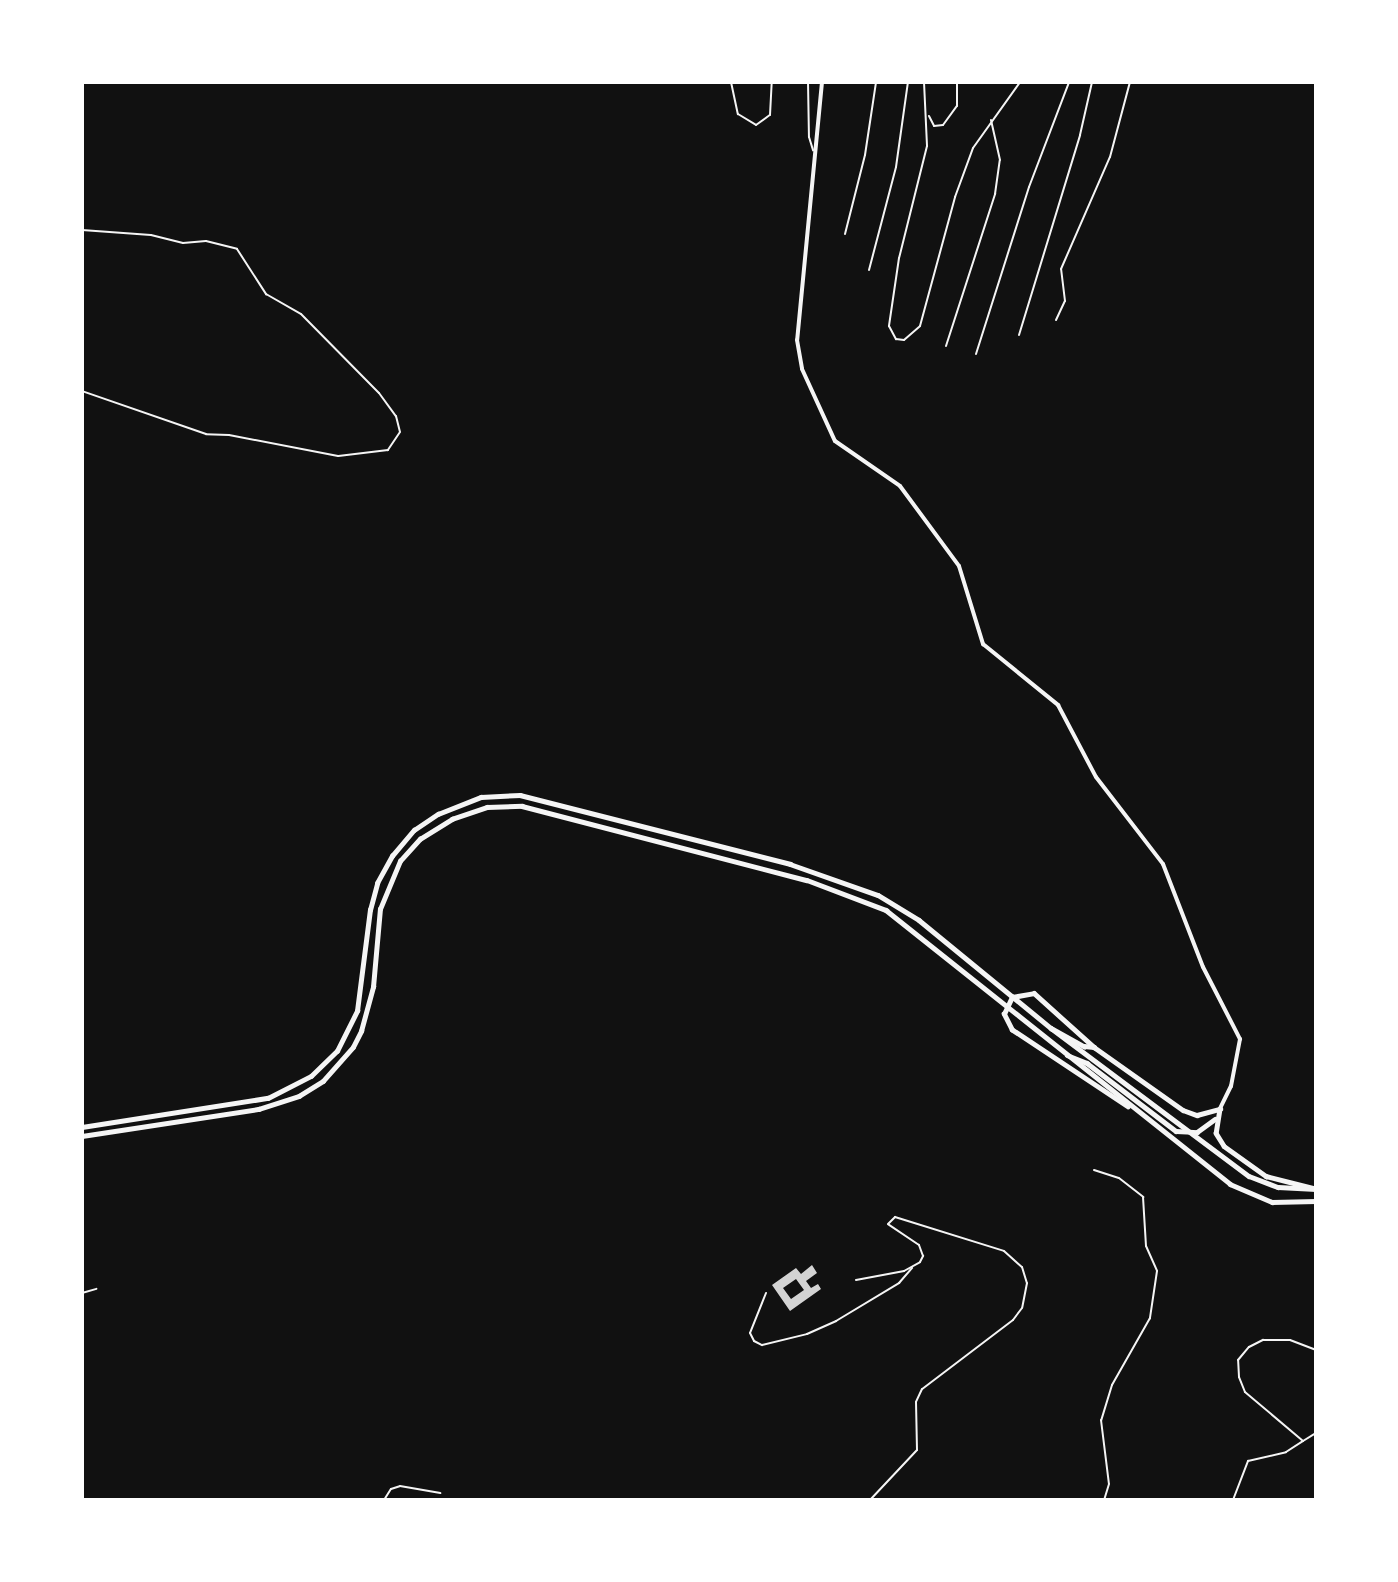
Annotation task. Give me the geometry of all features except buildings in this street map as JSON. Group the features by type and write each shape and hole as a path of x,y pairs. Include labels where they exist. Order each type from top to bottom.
{"highway":[{"path":"82,1127 268,1098 311,1076 337,1051 357,1011 370,910 383,870 425,822 453,807 487,796 520,795 546,800 850,883 905,910 1051,1028 1249,1176 1278,1187 1316,1189"},
{"path":"82,1136 259,1109 299,1096 323,1080 353,1047 361,1030 373,987 382,898 400,861 420,839 452,819 502,805 579,818 807,880 862,900 904,923 1133,1109 1240,1190 1272,1202 1316,1201"},
{"path":"1133,1109 1105,1095 1007,1024 1004,1010 1012,997 1034,993 1094,1047 1189,1114 1220,1109"},
{"path":"1051,1028 1084,1046 1094,1047"},
{"path":"1066,1054 1087,1063 1181,1133 1197,1132 1215,1119 1220,1109"},
{"path":"1215,1119 1220,1142 1241,1160 1272,1178 1316,1189"}],"main road":[{"path":"822,82 813,150 797,348 818,410 829,432 847,452 900,486 963,573 981,640 1058,705 1096,777 1163,864 1203,967 1240,1039 1231,1086 1220,1109"}],"street":[{"path":"731,82 738,114 756,125 770,115 771,82"},
{"path":"808,82 809,137 813,150"},
{"path":"845,234 865,155 876,82"},
{"path":"869,270 896,167 908,82"},
{"path":"924,82 928,114 925,161 890,306 892,335 904,340 920,326 962,175 990,120 1020,82"},
{"path":"928,114 934,126 944,125 957,106 957,82"},
{"path":"976,354 1029,187 1069,82"},
{"path":"1019,335 1080,135 1092,82"},
{"path":"1056,320 1065,301 1061,269 1110,157 1130,82"},
{"path":"946,345 997,183 1000,160 990,120"},
{"path":"82,230 151,235 183,243 206,241 237,249 266,294 301,314 379,393 396,416 400,432 388,450 338,456 229,435 206,434 82,391"},
{"path":"1094,1170 1119,1178 1143,1197 1146,1246 1157,1271 1150,1318 1112,1385 1101,1420 1109,1484 1104,1500"},
{"path":"766,1293 750,1333 754,1341 762,1345 807,1334 836,1321 899,1283 920,1262 922,1250 888,1224 891,1218 951,1232 1009,1254 1022,1267 1027,1292 1013,1320 922,1389 916,1402 917,1450 870,1500"},
{"path":"856,1280 912,1268"},
{"path":"82,1293 96,1289"},
{"path":"1303,1441 1245,1392 1237,1364 1249,1347 1263,1340 1290,1340 1316,1350"},
{"path":"1233,1500 1248,1461 1286,1452 1316,1433"},
{"path":"384,1500 391,1489 400,1486 440,1493"}]}
